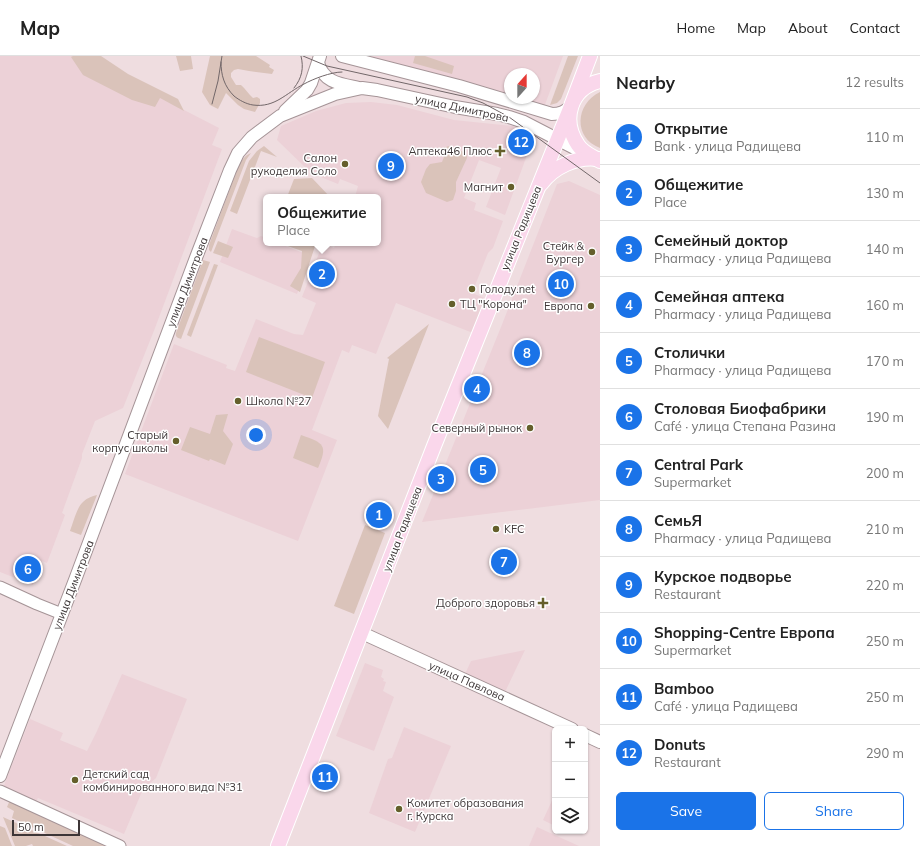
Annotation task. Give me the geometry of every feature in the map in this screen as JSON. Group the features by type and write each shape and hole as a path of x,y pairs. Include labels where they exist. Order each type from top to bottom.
{"main road":[{"path":"342,56 459,86 552,114 563,113 571,106 577,96 586,87 594,82 600,81"},
{"name":"улица Радищева","path":"278,846 434,446 590,56"},
{"path":"319,59 320,69 331,80 362,88"},
{"path":"280,116 307,90 313,80 319,59"},
{"path":"455,107 463,105 467,97 466,91 459,86"},
{"name":"улица Димитрова","path":"0,776 198,251 234,161 252,138 280,116 335,94 362,88 509,117 524,122 599,160"},
{"path":"571,106 569,126 573,136 578,145 586,153 599,160"},
{"path":"535,195 542,182 560,167 577,160 599,160"},
{"name":"улица Павлова","path":"362,633 565,726"},
{"path":"588,736 600,742"}],"street":[{"path":"0,587 62,614"},
{"path":"0,791 120,846"}],"shaded area":[{"path":"0,56 79,56 219,128 212,145 222,149 155,328 123,408 95,421 62,513 65,515 47,563 42,561 33,585 0,572"},
{"path":"101,56 128,74 178,99 184,111 160,98 155,107 132,100 83,75 71,57"},
{"path":"176,56 191,56 193,69 180,71"},
{"path":"210,56 256,56 270,65 269,67 274,70 272,74 238,69 231,73 231,77 236,85 241,85 253,98 257,97 260,99 260,103 255,112 244,109 226,93 218,109 210,105 202,92"},
{"path":"364,56 563,56 543,110 523,104 540,104 540,68 504,68 504,98"},
{"path":"415,56 425,56 454,66 452,74 413,63"},
{"path":"568,56 578,56 561,99 557,103 550,105"},
{"path":"600,92 600,148 591,143 585,137 580,121 586,104 592,97"},
{"path":"371,102 397,105 454,120 513,126 533,139 505,215 486,207 501,168 479,160 464,198 476,203 474,210 503,221 493,248 488,253 472,293 487,299 473,333 396,303 376,354 352,345 349,353 342,350 312,430 337,440 298,541 125,474 174,344 227,365 226,368 235,371 256,319 294,334 303,335 316,303 302,297 322,246 330,246 334,248 335,246 381,246 381,194 356,194 358,186 340,179 338,184 311,173 277,140 281,126 316,111 346,103"},
{"path":"264,146 277,157 261,151 237,214 230,211 249,161 257,151"},
{"path":"449,146 466,153 467,158 456,182 456,191 453,200 447,202 426,193 421,182 426,169 430,164 442,162 444,157 441,153 443,148"},
{"path":"251,153 246,160 211,252 209,250 209,245 238,167 243,159"},
{"path":"312,178 327,194 288,194 294,179"},
{"name":"Северный рынок","path":"569,181 600,195 600,500 422,522 557,184"},
{"path":"232,229 257,238 263,237 263,246 286,246 311,256 297,294 220,262"},
{"path":"218,241 233,247 228,258 213,253"},
{"path":"288,246 315,246 300,292 290,286 301,268 302,251"},
{"path":"203,260 210,262 181,339 176,336 176,333"},
{"path":"214,264 218,265 191,337 187,335"},
{"path":"429,324 388,429 378,416 389,359 387,358"},
{"path":"259,337 325,362 312,398 246,372"},
{"path":"228,414 223,431 233,444 225,465 210,459 209,461 181,450 190,427 210,434 216,415"},
{"path":"301,435 315,440 322,446 323,454 318,468 293,458"},
{"path":"97,495 81,535 70,531 81,504 88,498"},
{"path":"365,525 385,533 354,614 334,606"},
{"path":"525,650 505,692 465,674 471,661"},
{"path":"365,663 383,670 381,677 384,679 383,681 386,682 383,691 394,697 374,751 336,736"},
{"path":"122,674 187,699 156,778 143,789 124,834 38,798 35,803 3,788 30,719 63,733 60,740 87,751"},
{"name":"Комитет образования г. Курска","path":"404,727 451,746 415,832 369,813 388,759 392,758"},
{"path":"10,800 109,846 73,846 12,818 14,811 7,807"},
{"path":"552,800 552,824 543,820"},
{"path":"3,817 67,846 33,846 32,844 26,846 15,846"},
{"path":"0,826 5,828 12,846 0,846"},
{"path":"537,827 579,846 529,846"}],"tram line":[{"path":"212,104 222,56"},
{"path":"294,88 302,73 301,56"},
{"path":"303,56 327,66 467,97 483,103 509,117 600,183"},
{"path":"221,62 224,80 228,88 234,96 248,104 253,105 274,102 312,80 328,74 342,72"}],"place":[{"name":"Donuts","path":"521,142"},
{"name":"Аптека46 Плюс","path":"500,151"},
{"name":"Салон рукоделия Соло","path":"345,164"},
{"name":"Курское подворье","path":"391,166"},
{"name":"Магнит","path":"511,187"},
{"name":"Стейк & Бургер","path":"592,252"},
{"name":"Общежитие","path":"322,274"},
{"name":"Shopping-Centre Европа","path":"561,284"},
{"name":"Голоду.net","path":"472,289"},
{"name":"ТЦ \"Корона\"","path":"452,304"},
{"name":"Европа","path":"591,306"},
{"name":"СемьЯ","path":"527,353"},
{"name":"Семейная аптека","path":"477,389"},
{"name":"Школа №27","path":"238,401"},
{"name":"Северный рынок","path":"530,428"},
{"name":"Старый корпус школы","path":"176,441"},
{"name":"Столички","path":"483,470"},
{"name":"Семейный доктор","path":"441,479"},
{"name":"Открытие","path":"379,515"},
{"name":"KFC","path":"496,529"},
{"name":"Central Park","path":"504,562"},
{"name":"Столовая Биофабрики","path":"28,569"},
{"name":"Доброго здоровья","path":"543,603"},
{"name":"Bamboo","path":"325,777"},
{"name":"Детский сад комбинированного вида №31","path":"75,780"},
{"name":"Комитет образования г. Курска","path":"399,809"}]}
